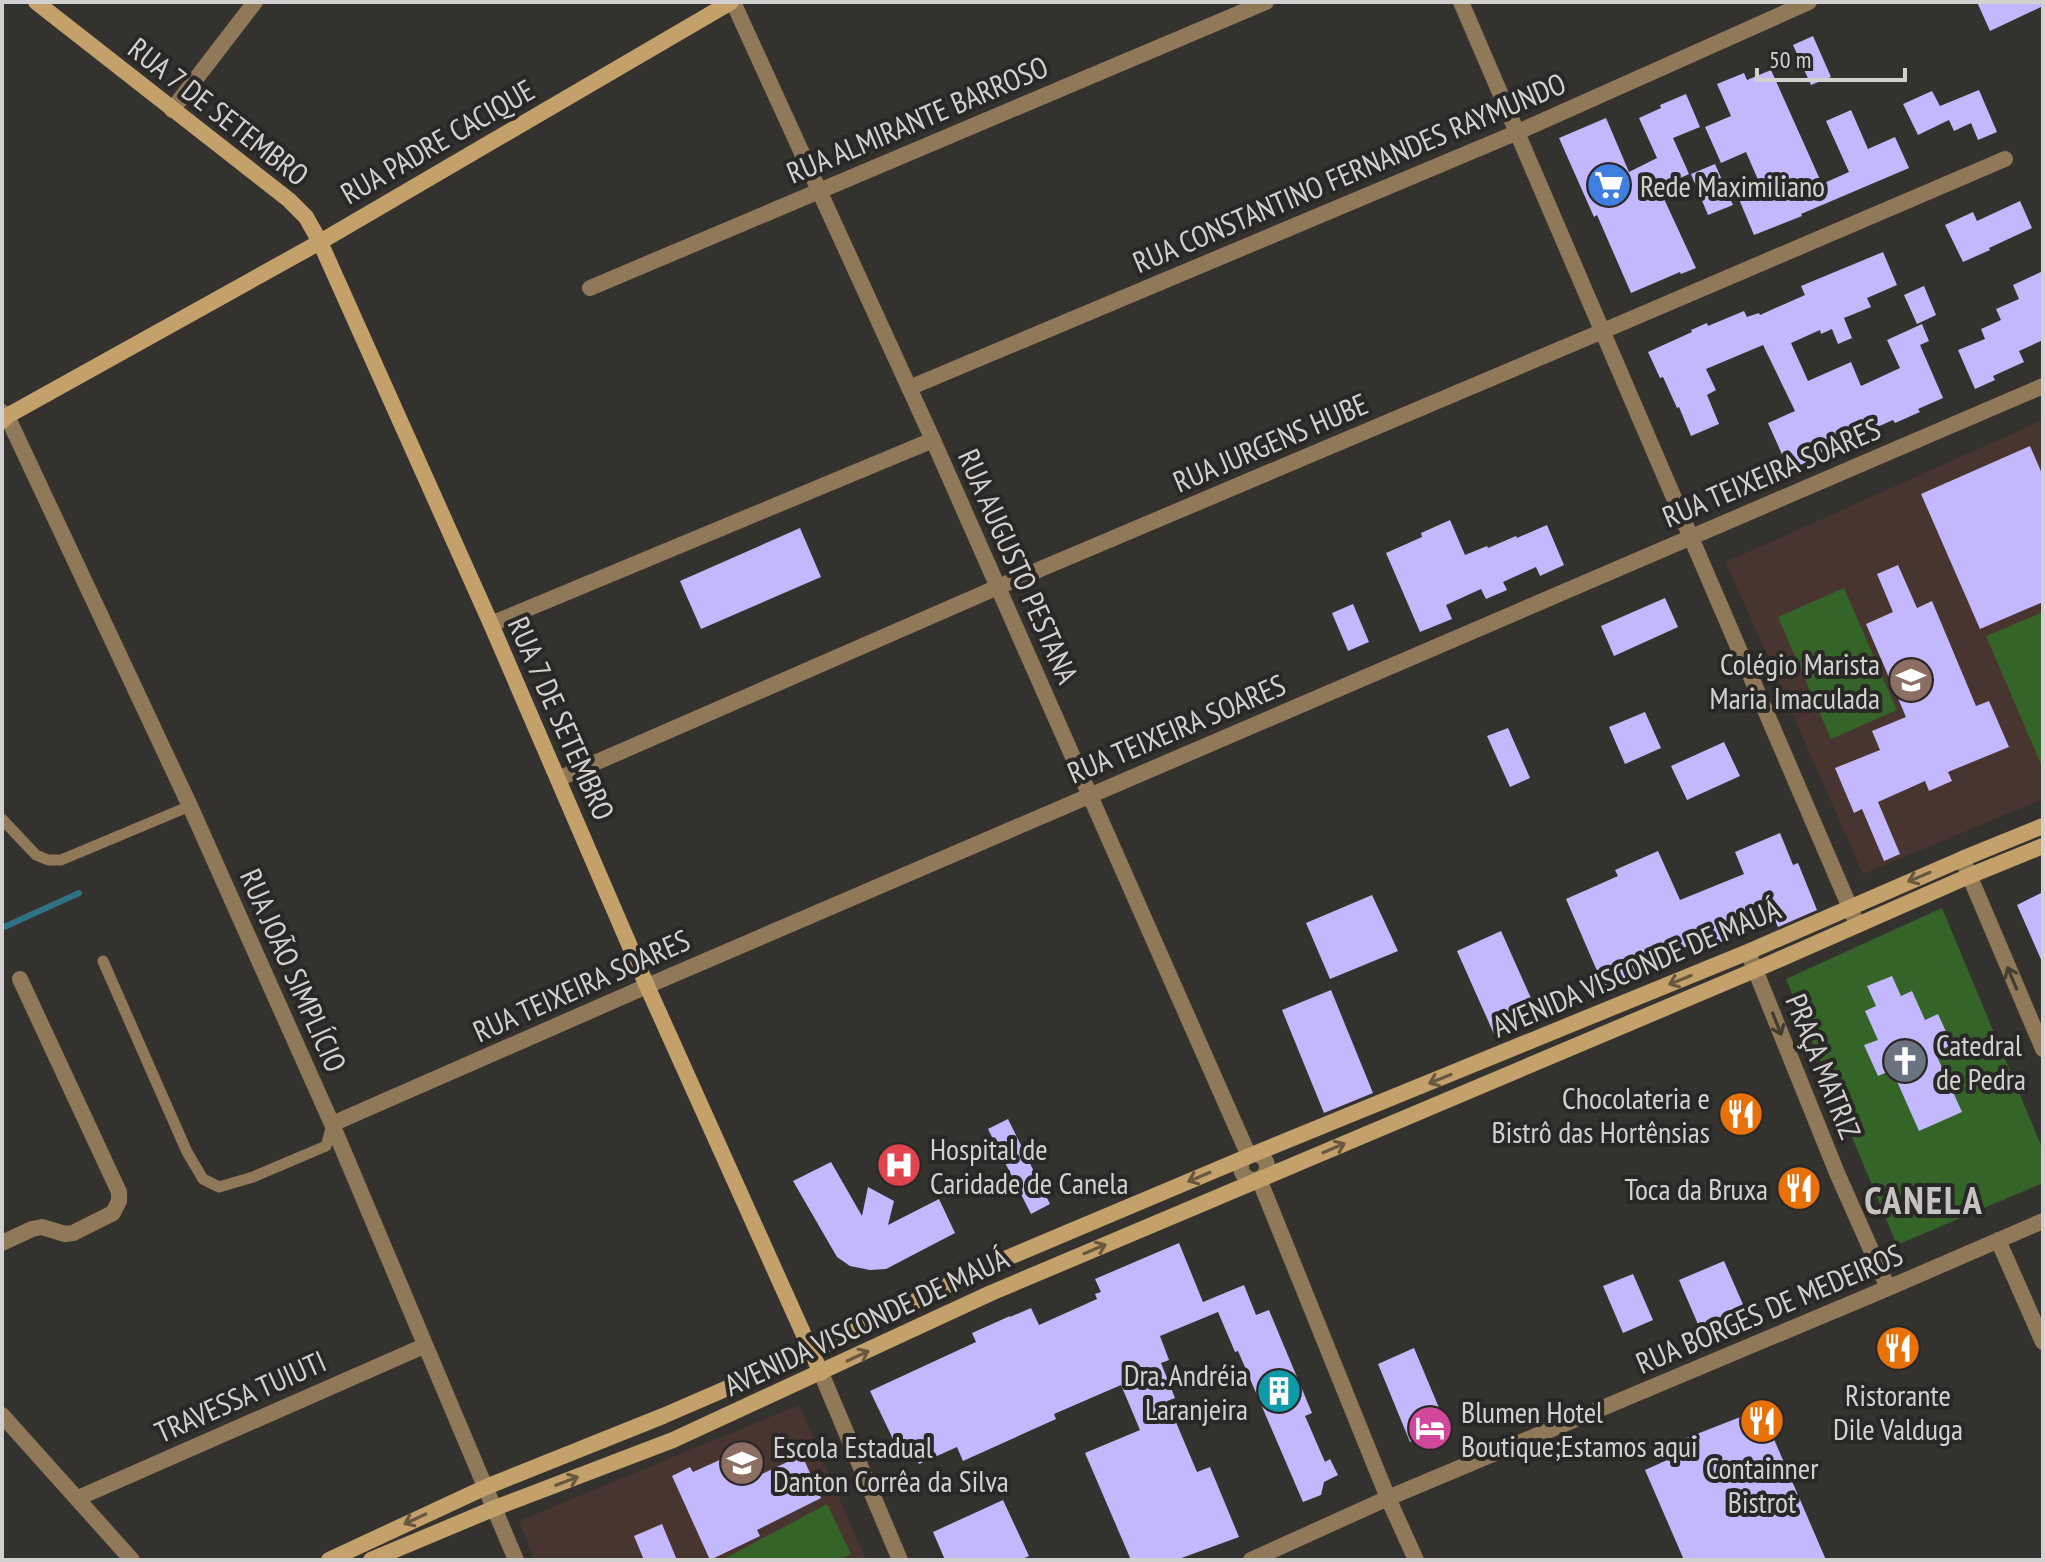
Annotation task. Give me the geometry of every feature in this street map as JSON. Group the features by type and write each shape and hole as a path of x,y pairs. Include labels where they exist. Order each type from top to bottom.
{"main road":[{"name":"RUA PADRE CACIQUE","path":"4,416 320,242 732,2"},
{"name":"RUA 7 DE SETEMBRO","path":"47,5 306,217 320,242 491,624 647,986 821,1373"},
{"name":"AVENIDA VISCONDE DE MAUÁ","path":"329,1560 486,1487 811,1352 981,1269 1748,952 2043,826"},
{"name":"AVENIDA VISCONDE DE MAUÁ","path":"371,1560 495,1508 673,1440 991,1293 2043,846"},
{"path":"981,1269 991,1293"},
{"path":"663,1416 673,1440"}],"street":[{"path":"172,110 255,2"},
{"name":"RUA AUGUSTO PESTANA","path":"732,2 933,440 1249,1156"},
{"name":"RUA ALMIRANTE BARROSO","path":"590,288 1266,2"},
{"path":"1461,2 1857,924"},
{"name":"RUA CONSTANTINO FERNANDES RAYMUNDO","path":"909,388 1518,132 1809,2"},
{"name":"RUA JURGENS HUBE","path":"558,779 998,587 2005,159"},
{"name":"RUA TEIXEIRA SOARES","path":"332,1124 2043,386"},
{"name":"RUA JOÃO SIMPLÍCIO","path":"4,416 190,806 332,1124 516,1560"},
{"path":"491,624 933,440"},
{"path":"1962,859 2043,1049"},
{"name":"PRAÇA MATRIZ","path":"1748,952 1837,1173 1888,1288"},
{"path":"2,1243 42,1227 65,1234 73,1233 113,1213 119,1201 119,1192 20,979"},
{"path":"1249,1156 1257,1155 1266,1162 1265,1174 1259,1179 1416,1560"},
{"name":"RUA BORGES DE MEDEIROS","path":"1251,1560 1388,1498 2043,1221"},
{"path":"1998,1240 2043,1342"},
{"name":"TRAVESSA TUIUTI","path":"78,1498 424,1346"},
{"name":"RUA 7 DE SETEMBRO","path":"821,1373 900,1560"},
{"path":"2,1415 132,1560"}],"lane":[{"path":"2,819 36,855 48,860 61,860 190,806"},
{"path":"103,961 187,1152 203,1179 219,1187 253,1177 326,1146 332,1124"}],"shaded area":[{"name":"Colégio Marista Maria Imaculada","path":"2043,420 2043,799 1863,874 1726,562"},
{"name":"Escola Estadual Danton Corrêa da Silva","path":"799,1405 866,1560 534,1560 519,1521"}],"green space":[{"path":"1844,588 1897,710 1831,739 1778,617"},
{"path":"2043,612 2043,769 1986,636"},
{"path":"1942,908 2043,1150 2043,1183 1897,1245 1786,979"},
{"path":"827,1504 851,1554 839,1560 722,1560"}],"building":[{"path":"1977,2 2043,2 2043,6 1990,31"},
{"path":"1813,36 1831,77 1811,85 1793,45"},
{"path":"1771,70 1822,184 1849,172 1826,121 1851,110 1868,149 1895,137 1909,168 1754,235 1736,192 1759,182 1746,152 1721,163 1705,127 1731,116 1717,84 1744,73 1747,80"},
{"path":"1979,90 1997,132 1978,140 1971,123 1954,131 1949,120 1918,135 1903,104 1932,91 1940,106"},
{"path":"1686,94 1700,127 1673,138 1689,174 1659,188 1696,268 1631,293 1559,138 1606,118 1629,172 1657,158 1639,118"},
{"path":"1715,164 1733,205 1708,215 1691,174"},
{"path":"2020,201 2032,228 1963,262 1945,225 1973,212 1977,221"},
{"path":"1883,252 1897,285 1867,298 1871,307 1844,318 1852,338 1838,344 1832,329 1821,334 1820,330 1791,343 1808,381 1851,362 1861,386 1900,368 1887,340 1922,324 1929,341 1920,345 1943,398 1918,409 1920,412 1895,423 1893,420 1836,445 1789,470 1768,423 1795,411 1763,345 1706,369 1716,390 1707,395 1719,424 1691,436 1679,407 1648,352 1707,323 1708,326 1744,311 1747,317 1760,315 1805,295 1801,286"},
{"path":"2043,271 2043,340 2019,351 2024,362 1993,376 1995,380 1975,389 1958,350 1985,339 1981,329 2001,320 1996,309 2019,299 2013,285"},
{"path":"1924,286 1936,315 1917,324 1904,295"},
{"path":"2030,446 2043,476 2043,602 1980,629 1921,494"},
{"path":"1450,520 1465,555 1547,525 1564,565 1540,576 1536,567 1503,582 1507,590 1486,599 1481,589 1446,605 1452,619 1420,632 1386,553"},
{"path":"800,528 821,577 701,629 680,581"},
{"name":"Colégio Marista Maria Imaculada","path":"1898,565 1917,608 1932,601 1976,706 1989,701 2009,747 1948,772 1952,781 1929,791 1925,781 1878,802 1900,854 1884,861 1862,809 1854,813 1835,768 1880,750 1872,731 1906,717 1866,624 1893,612 1877,574"},
{"path":"1665,598 1678,627 1614,656 1601,626"},
{"path":"1353,604 1369,642 1348,651 1332,613"},
{"path":"1645,712 1661,748 1625,764 1609,727"},
{"path":"1508,728 1530,778 1510,787 1487,736"},
{"path":"1724,742 1740,776 1687,800 1671,766"},
{"path":"1780,833 1793,865 1798,863 1817,910 1778,927 1774,918 1708,948 1704,939 1641,966 1643,970 1604,987 1566,899 1618,876 1615,870 1658,851 1680,900 1744,874 1735,852"},
{"path":"2043,892 2043,964 2017,905"},
{"path":"1372,895 1398,951 1330,979 1306,923"},
{"path":"1501,931 1538,1014 1494,1034 1457,951"},
{"name":"Catedral de Pedra","path":"1892,976 1901,996 1912,991 1925,1020 1938,1014 1952,1045 1935,1052 1962,1112 1919,1131 1892,1070 1878,1076 1864,1045 1878,1040 1865,1011 1876,1006 1867,986"},
{"path":"1331,990 1373,1093 1324,1113 1282,1010"},
{"path":"1008,1119 1050,1204 1031,1214 988,1129"},
{"path":"831,1162 862,1216 868,1187 894,1201 888,1225 939,1199 955,1233 886,1269 850,1266 837,1257 793,1181"},
{"path":"1179,1243 1203,1302 1244,1285 1256,1315 1269,1310 1312,1413 1305,1416 1325,1462 1330,1459 1338,1475 1324,1482 1321,1495 1303,1502 1218,1312 1160,1336 1169,1360 1161,1363 1175,1398 1167,1401 1197,1472 1210,1467 1239,1537 1176,1560 1131,1560 1085,1453 1140,1430 1121,1385 1054,1414 1056,1419 963,1461 957,1447 919,1464 914,1452 902,1458 870,1391 976,1342 972,1333 1010,1316 1031,1308 1039,1325 1097,1299 1095,1294 1101,1292 1095,1279"},
{"path":"1724,1261 1745,1309 1700,1329 1679,1280"},
{"path":"1633,1274 1653,1320 1623,1333 1603,1286"},
{"path":"1414,1348 1447,1427 1410,1442 1378,1364"},
{"path":"1761,1409 1826,1560 1684,1560 1645,1470 1676,1456 1671,1444"},
{"path":"733,1454 745,1482 802,1455 821,1498 757,1530 760,1536 710,1560 672,1476 690,1467 693,1472"},
{"path":"1003,1500 1029,1556 1020,1560 945,1560 933,1532"},
{"path":"662,1524 677,1560 644,1560 634,1536"}],"waterway":[{"path":"2,928 79,893"}],"place":[{"name":"Rede Maximiliano","path":"1609,185"},
{"name":"Colégio Marista Maria Imaculada","path":"1911,680"},
{"name":"Catedral de Pedra","path":"1905,1061"},
{"name":"Chocolateria e Bistrô das Hortênsias","path":"1741,1114"},
{"name":"Hospital de Caridade de Canela","path":"899,1165"},
{"name":"Toca da Bruxa","path":"1799,1188"},
{"name":"Ristorante Dile Valduga","path":"1898,1348"},
{"name":"Dra. Andréia Laranjeira","path":"1279,1391"},
{"name":"Containner Bistrot","path":"1762,1421"},
{"name":"Blumen Hotel Boutique;Estamos aqui","path":"1430,1428"},
{"name":"Escola Estadual Danton Corrêa da Silva","path":"742,1463"}],"district":[{"name":"CANELA","path":"1924,1199"}]}
